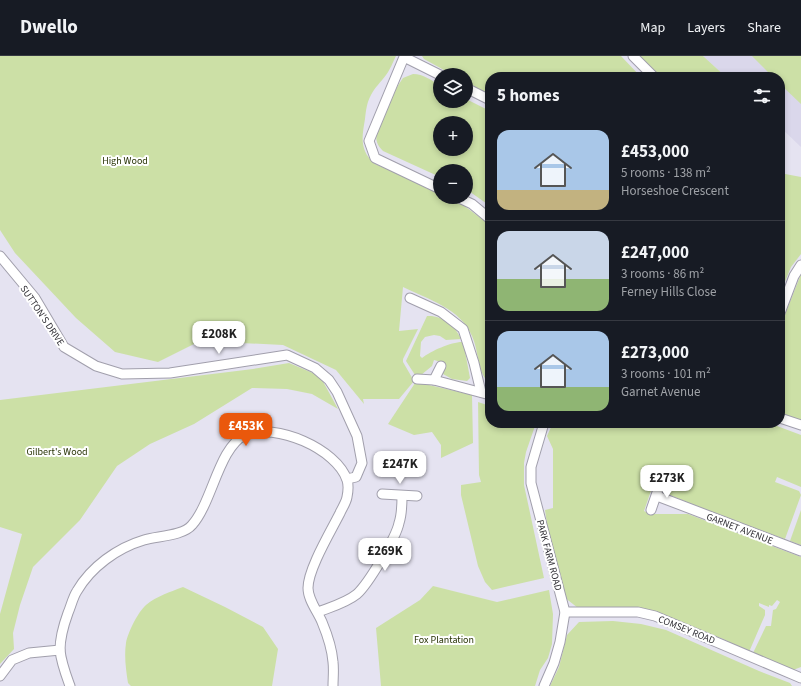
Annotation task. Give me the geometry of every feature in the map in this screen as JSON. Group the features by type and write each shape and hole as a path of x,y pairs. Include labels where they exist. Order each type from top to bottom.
{"street":[{"path":"433,71 404,56 369,141 375,158 433,186"},
{"path":"633,56 649,72"},
{"path":"473,92 485,98"},
{"path":"472,204 485,215"},
{"name":"SUTTON'S DRIVE","path":"0,256 35,298 64,347 96,366 122,374 170,373 287,355 315,368 329,380 337,392 357,436 362,463 356,477 347,479"},
{"path":"785,300 794,276 801,265"},
{"path":"410,298 423,310 441,312 463,329 474,362 481,392"},
{"path":"434,380 441,366"},
{"path":"417,379 434,380 485,393"},
{"path":"785,420 801,425"},
{"name":"PARK FARM ROAD","path":"543,428 531,467 531,483 565,612 558,649 554,663 544,686"},
{"path":"70,686 60,650 63,625 76,591 92,571 112,555 142,540 185,531 192,526 208,497 228,452 236,441 246,435 260,432 270,432 294,437 319,449 333,460 347,479 347,499 314,567 308,589 310,599 318,612 328,637 333,661 332,686"},
{"path":"651,510 661,481"},
{"path":"382,494 416,496"},
{"path":"318,612 357,594 365,584 394,538 402,511 402,496"},
{"name":"GARNET AVENUE","path":"657,496 801,551"},
{"name":"COMSEY ROAD","path":"565,612 638,612 655,616 801,678"},
{"path":"0,676 12,660 29,653 60,650"}],"shaded area":[{"path":"703,56 801,56 801,147 785,132 785,72 721,72"}],"green space":[{"name":"High Wood","path":"0,56 396,56 387,73 374,89 369,100 366,109 363,132 364,148 366,154 375,164 433,189 433,204 462,204 485,221 485,377 480,368 472,336 460,319 443,306 403,287 399,331 418,329 403,359 403,362 414,381 399,399 363,399 364,404 336,370 283,345 200,341 158,362 115,352 76,318 15,253 0,230"},
{"path":"422,56 621,56 636,72 485,72 485,92 473,86 473,68 440,68 424,59"},
{"path":"639,56 703,56 721,72 655,72"},
{"path":"752,56 801,56 801,104 785,89 785,72 768,72"},
{"path":"413,74 424,76 433,81 433,108 473,108 473,102 485,108 485,202 473,194 473,164 433,164 433,174 383,151 379,147 376,140 377,132 397,87 403,78"},
{"path":"785,174 801,177 801,254 791,267 785,282"},
{"path":"801,274 801,420 785,415 785,314"},
{"path":"427,316 438,317 452,325 461,339 446,340 440,336 434,335 425,337 421,342 420,356 422,358 441,347 462,342 470,378 467,381 452,379 443,374 441,362 434,360 432,366 421,375 415,375 406,361"},
{"name":"Gilbert's Wood","path":"289,363 320,376 338,409 312,394 287,389 252,388 194,424 150,444 117,466 80,520 33,567 20,605 13,633 14,649 0,664 0,614 22,534 0,527 0,400 253,369"},
{"path":"417,380 429,385 472,395 473,443 441,458 441,445 432,432 414,435 388,424"},
{"path":"478,402 485,404 485,428 534,428 524,463 524,485 544,578 492,590 485,582 478,566 461,495 461,485 481,482 479,475"},
{"path":"551,428 782,428 801,435 801,487 777,477 775,482 799,491 801,495 785,539 670,495 666,487 668,480 658,477 652,488 644,511 655,514 688,514 801,557 801,667 793,670 753,653 766,626 771,626 773,610 776,609 780,602 777,600 772,606 769,605 769,607 759,603 759,606 765,610 765,615 749,652 723,639 672,618 578,608 564,597 545,510 553,508 553,449 547,436"},
{"path":"801,510 801,545 790,541"},
{"name":"Fox Plantation","path":"433,586 497,602 549,590 553,614 552,644 548,658 540,670 535,686 381,686 376,628 420,600"},
{"path":"183,587 263,627 278,649 272,686 131,686 128,683 125,648 134,622 143,608 150,602 164,594"},
{"path":"613,621 641,624 666,630 790,683 792,686 550,686 559,667 567,635 579,622"}]}
